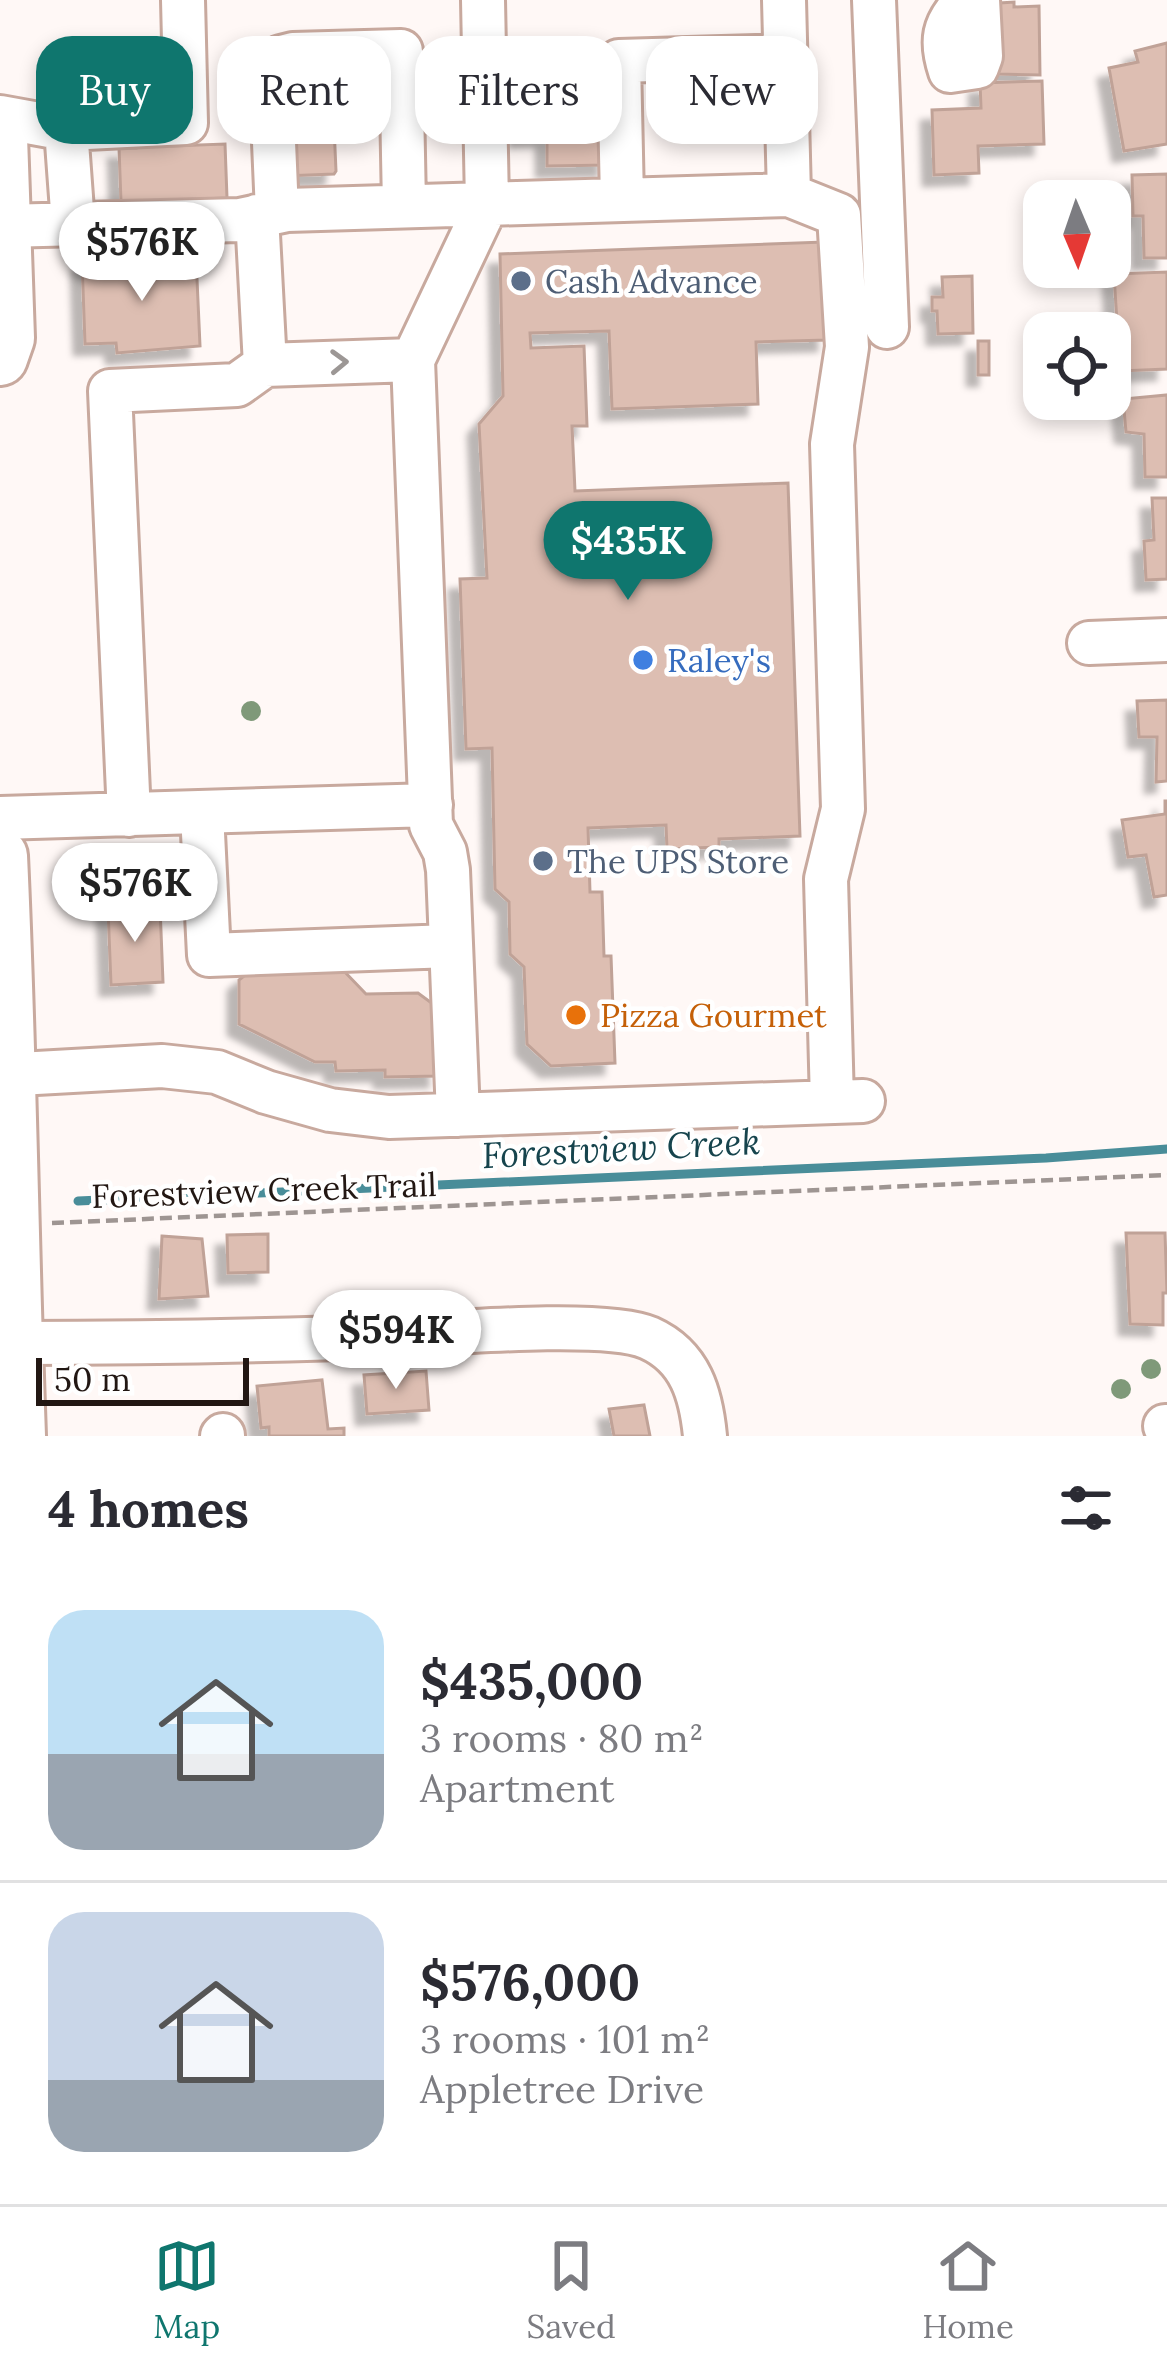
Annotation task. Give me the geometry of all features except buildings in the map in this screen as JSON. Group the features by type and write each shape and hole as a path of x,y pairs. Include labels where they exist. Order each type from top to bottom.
{"main road":[{"path":"0,137 7,338 0,358"},
{"path":"0,856 19,1436"}],"street":[{"path":"183,0 184,36"},
{"path":"458,1115 448,870 431,825 413,360 487,204 483,0"},
{"path":"784,0 785,36"},
{"path":"874,0 886,328"},
{"path":"265,365 273,66 281,57 401,51 404,206"},
{"path":"622,200 619,61 646,60"},
{"path":"0,117 36,124"},
{"path":"67,144 73,224"},
{"path":"788,144 789,195"},
{"path":"2,226 404,206 789,195 839,215 847,347 832,444 843,809 826,879 848,1101 389,1117 330,1110 217,1072 181,1068 5,1074"},
{"path":"129,815 110,391 237,385 265,365 413,360"},
{"path":"1089,643 1167,640"},
{"path":"0,818 430,805"},
{"path":"202,813 208,955 450,946"},
{"path":"15,1343 629,1333 663,1347 689,1373 703,1404 705,1436"}],"path":[{"name":"Forestview Creek Trail","path":"10,1224 1167,1174"}],"waterway":[{"name":"Forestview Creek","path":"78,1201 1167,1149"}],"place":[{"name":"Cash Advance","path":"521,281"},
{"name":"Raley's","path":"643,660"},
{"name":"The UPS Store","path":"543,861"},
{"name":"Pizza Gourmet","path":"576,1015"}]}
